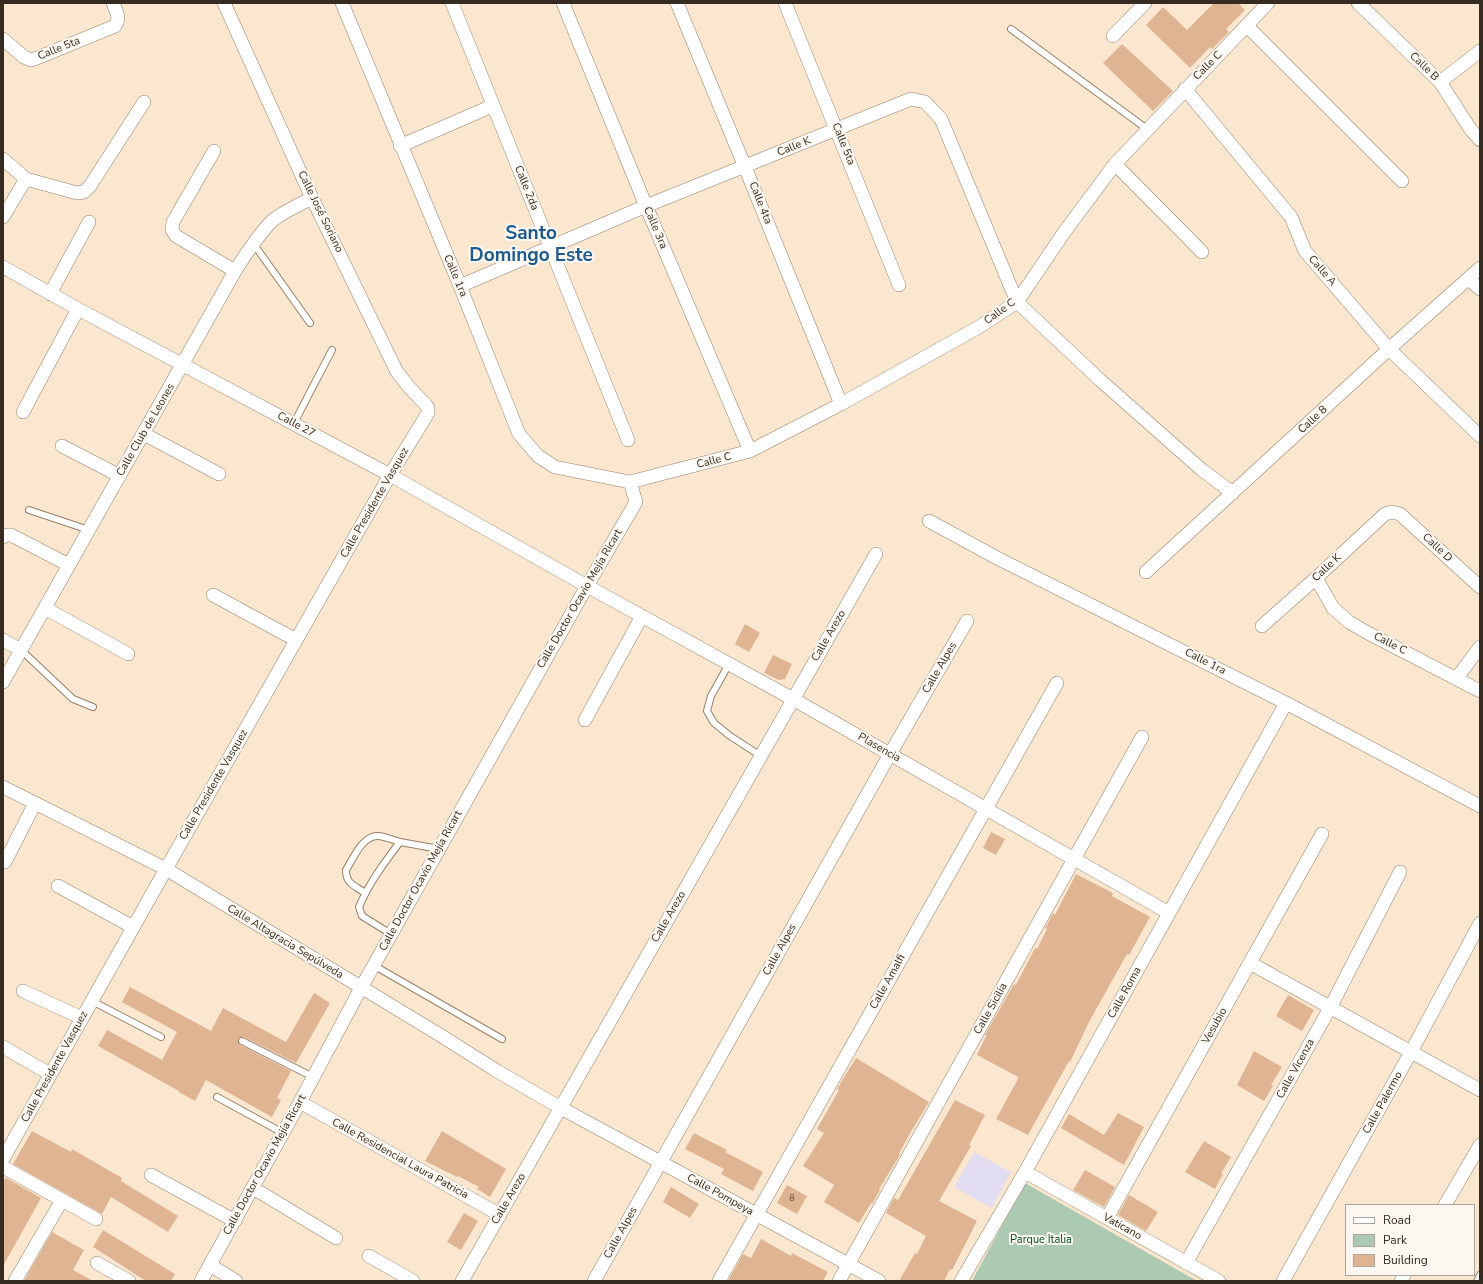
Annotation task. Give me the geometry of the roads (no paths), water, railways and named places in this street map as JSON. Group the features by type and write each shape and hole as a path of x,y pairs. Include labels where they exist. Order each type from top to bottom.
{"street":[{"name":"Calle 5ta","path":"3,39 24,57 31,60 116,26 118,16 113,3"},
{"name":"Calle José Soriano","path":"224,3 312,198 397,372 426,405 428,408 428,413"},
{"name":"Calle 1ra","path":"342,3 400,146 460,286 519,434 538,456 555,467 630,482"},
{"name":"Calle 2da","path":"452,3 492,106 628,440"},
{"name":"Calle 3ra","path":"563,3 646,206 750,451"},
{"name":"Calle 4ta","path":"676,3 745,167 841,404"},
{"name":"Calle 5ta","path":"785,3 899,285"},
{"path":"1113,36 1145,3"},
{"name":"Calle C","path":"630,482 750,451 841,404 979,327 1017,302 1065,231 1115,164 1268,3"},
{"name":"Calle B","path":"1358,3 1440,82 1480,140"},
{"path":"1247,26 1402,181"},
{"path":"1440,82 1480,51"},
{"name":"Calle A","path":"1185,89 1291,217 1305,251 1389,349 1480,436"},
{"name":"Calle K","path":"460,286 646,206 911,99 925,102 941,119 1017,302"},
{"path":"3,159 26,179 77,193 84,192 90,186 144,102"},
{"path":"400,146 492,106"},
{"path":"214,151 173,222 172,230 176,236 235,271"},
{"path":"1115,164 1202,252"},
{"path":"3,217 26,179"},
{"name":"Calle Club de Leones","path":"3,682 235,271 253,243 272,221 312,198"},
{"path":"50,294 89,222"},
{"name":"Calle 27","path":"3,267 50,294 390,475 587,586"},
{"name":"Calle 8","path":"1146,572 1389,349 1480,268"},
{"path":"1469,279 1480,289"},
{"path":"1017,302 1100,380 1202,470 1233,493"},
{"path":"23,412 78,309"},
{"name":"Calle Presidente Vasquez","path":"3,1159 390,475 428,413"},
{"path":"144,434 220,474"},
{"path":"62,446 120,476"},
{"name":"Calle Doctor Ocavio Mejía Ricart","path":"201,1281 300,1102 373,965 636,502 630,482"},
{"name":"Calle K","path":"1262,626 1385,514 1392,512"},
{"name":"Calle D","path":"1392,512 1400,514 1480,588"},
{"name":"Calle 1ra","path":"929,521 999,559 1286,703 1480,806"},
{"path":"3,537 11,535 69,565"},
{"name":"Calle Arezo","path":"462,1281 876,554"},
{"name":"Calle C","path":"1316,578 1334,608 1349,622 1480,691"},
{"name":"Plasencia","path":"587,586 793,699 1169,913"},
{"path":"213,595 296,640"},
{"path":"45,608 128,654"},
{"path":"586,720 642,616"},
{"name":"Calle Alpes","path":"594,1281 890,754 967,621"},
{"path":"3,640 21,650"},
{"path":"1456,679 1480,647"},
{"name":"Calle Amalfi","path":"719,1281 1057,683"},
{"name":"Calle Roma","path":"962,1281 1025,1172 1286,703"},
{"name":"Calle Sicilia","path":"839,1281 1142,737"},
{"name":"Calle Altagracia Sepúlveda","path":"3,787 166,869 497,1071 561,1108"},
{"path":"5,862 34,803"},
{"name":"Vesubio","path":"1107,1218 1322,834"},
{"name":"Calle Vicenza","path":"1186,1263 1330,1008 1400,872"},
{"path":"58,886 133,927"},
{"name":"Calle Palermo","path":"1283,1281 1411,1052 1480,923"},
{"path":"1250,963 1480,1090"},
{"path":"23,991 82,1018"},
{"path":"3,1047 50,1074"},
{"name":"Calle Residencial Laura Patricia","path":"300,1102 500,1215"},
{"name":"Calle Pompeya","path":"561,1108 879,1281"},
{"path":"1446,1204 1480,1145"},
{"path":"3,1167 96,1219"},
{"name":"Vaticano","path":"1025,1172 1219,1281"},
{"path":"151,1175 234,1221"},
{"path":"253,1188 336,1238"},
{"path":"15,1281 62,1200"},
{"path":"370,1256 414,1281"},
{"path":"97,1263 129,1281"},
{"path":"210,1265 236,1281"}],"lane":[{"path":"1011,29 1147,129"},
{"path":"253,243 310,323"},
{"path":"294,423 332,350"},
{"path":"29,510 89,530"},
{"path":"21,650 73,699 93,707"},
{"path":"729,664 711,696 707,711 714,723 730,736 761,756"},
{"path":"365,893 347,881 346,870 365,840 370,837 378,836 400,842 439,849"},
{"path":"391,934 362,916 358,907 380,868 400,842"},
{"path":"373,965 502,1039"},
{"path":"92,1001 161,1037"},
{"path":"242,1041 313,1077"},
{"path":"217,1097 283,1133"},
{"path":"1477,1281 1480,1276"}],"district":[{"name":"Santo Domingo Este","path":"531,245"}],"park label":[{"name":"Parque Italia","path":"1041,1240"}]}
